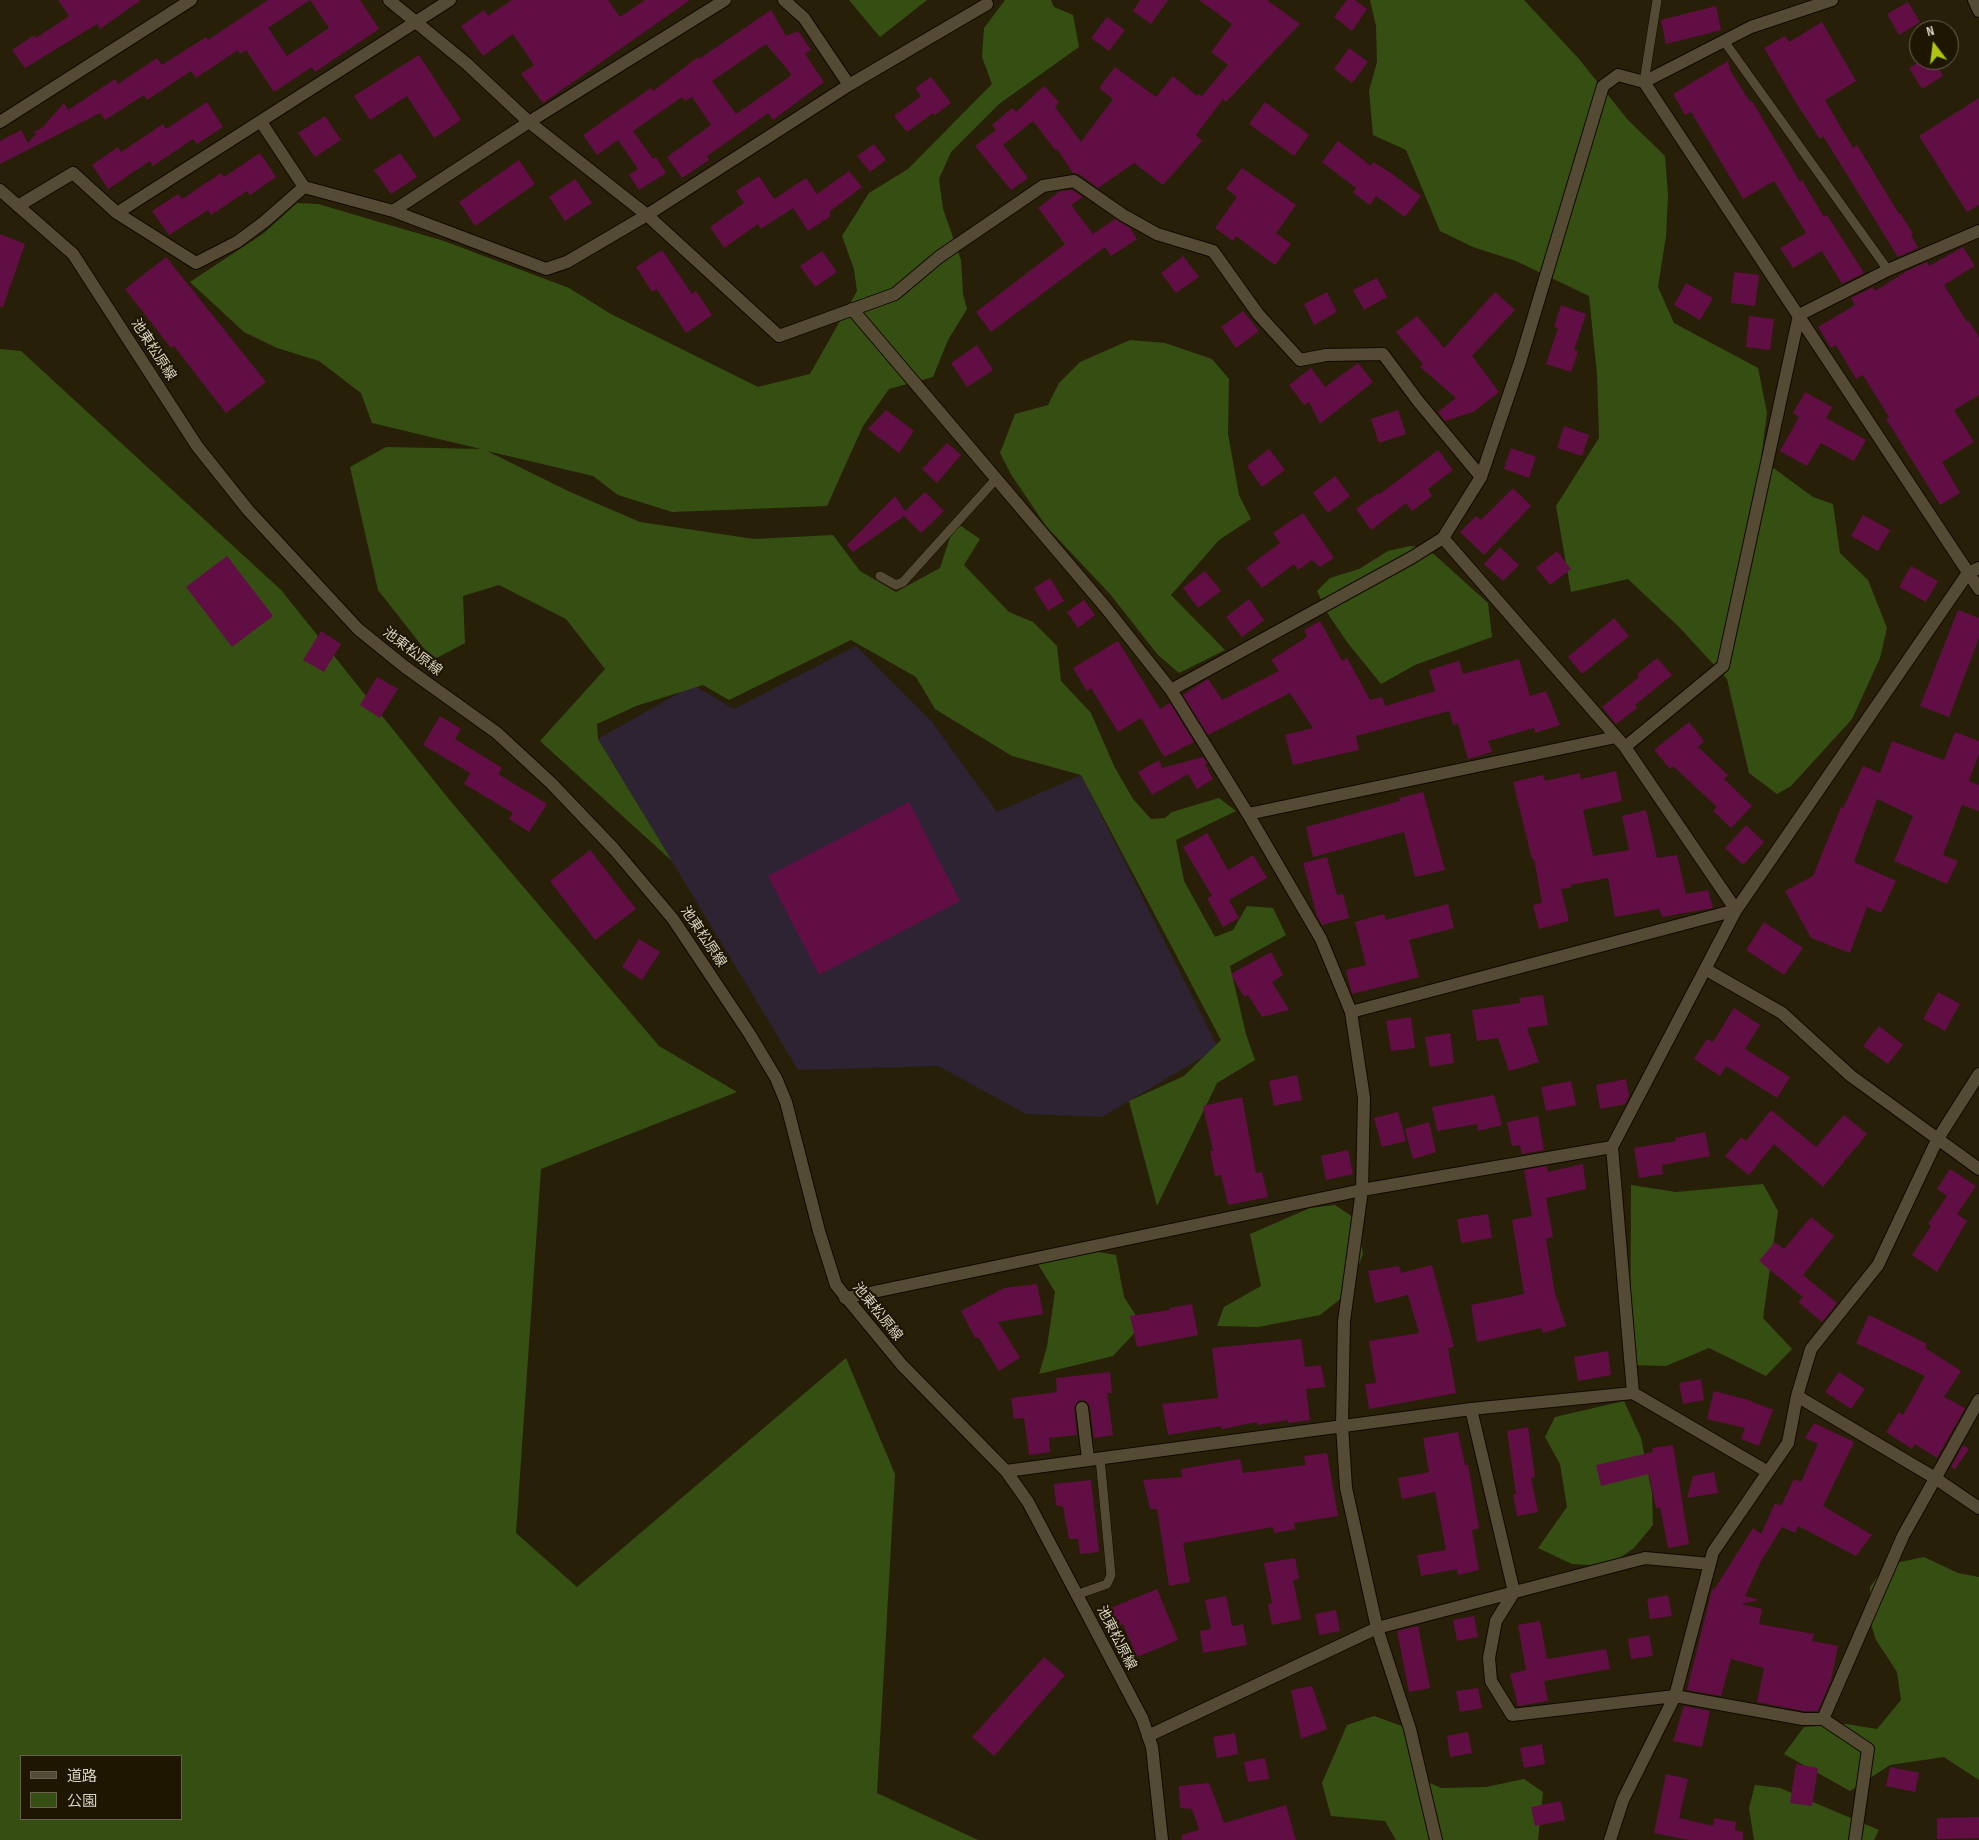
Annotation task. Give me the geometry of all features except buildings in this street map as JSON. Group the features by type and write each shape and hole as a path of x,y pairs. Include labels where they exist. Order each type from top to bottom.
{"street":[{"path":"0,122 191,0"},
{"path":"389,0 467,64 529,122 647,215 780,336 895,294 939,257 1043,186 1074,181 1123,215 1158,234 1212,251 1258,314 1300,360 1326,355 1383,354 1418,402 1481,478"},
{"path":"117,213 450,0"},
{"path":"393,211 529,122 725,0"},
{"path":"784,0 804,18 849,85"},
{"path":"1644,82 1751,28 1832,0"},
{"path":"1974,0 1979,10"},
{"path":"261,122 304,187 393,211 546,269 567,262 647,215 849,85 987,4"},
{"path":"1171,690 1411,558 1442,538 1481,478 1520,362 1603,86 1618,75 1644,82 1799,316 1974,570 1979,589"},
{"path":"18,206 72,173 117,213 196,263 237,242 264,222 304,187"},
{"name":"池東松原線","path":"0,190 73,254 197,446 248,510 358,629 405,667 497,733 551,783 614,849 673,919 749,1033 776,1078 786,1102 819,1230 836,1285 902,1365 1006,1472 1028,1502 1142,1718 1152,1747 1162,1840"},
{"path":"1799,316 1888,270 1979,231"},
{"path":"852,309 1106,608 1171,690 1248,814 1321,939 1351,1012 1364,1098 1362,1190 1344,1321 1342,1426 1346,1488 1377,1628 1410,1729 1436,1840"},
{"path":"1625,747 1723,666 1799,316"},
{"path":"1442,538 1625,747 1736,910"},
{"path":"1633,1393 1612,1147 1736,910 1974,570"},
{"path":"1248,814 1616,737"},
{"path":"1351,1012 1736,910"},
{"path":"1705,970 1782,1013 1851,1076 1979,1169"},
{"path":"1610,1840 1623,1800 1675,1696 1713,1552 1788,1443 1797,1396 1811,1349 1878,1266 1937,1140 1979,1074"},
{"path":"845,1298 1362,1190 1612,1147"},
{"path":"1006,1472 1471,1409 1633,1393 1768,1472"},
{"path":"1797,1396 1935,1478 1979,1508"},
{"path":"1824,1720 1903,1536 1979,1400"},
{"path":"1082,1408 1094,1459"},
{"path":"1471,1409 1514,1592 1496,1621 1489,1658 1491,1681 1512,1715 1675,1696 1803,1719 1824,1720 1868,1749 1855,1840"},
{"path":"1148,1736 1377,1628 1645,1558 1710,1564"}],"lane":[{"path":"1644,82 1656,0"},
{"path":"1724,41 1888,270"},
{"path":"880,576 896,585 904,582 996,479"},
{"path":"1076,1594 1107,1584 1111,1575 1094,1459"}],"shaded area":[{"path":"856,646 932,722 997,812 1081,775 1218,1048 1102,1117 1026,1114 938,1066 798,1070 598,739 693,685 734,709"}],"green space":[{"path":"849,0 927,0 880,37"},
{"path":"1005,0 1051,0 1054,7 1073,15 1079,47 999,104 951,152 939,179 943,209 961,260 963,294 967,309 948,340 933,377 889,389 863,426 827,506 672,512 618,495 593,476 487,451 568,491 640,522 754,539 833,535 860,571 896,592 940,568 955,522 980,539 964,565 1009,612 1033,622 1057,646 1061,681 1091,713 1114,766 1133,799 1151,819 1165,818 1172,812 1219,798 1236,811 1176,840 1184,881 1215,937 1233,930 1247,906 1273,908 1286,935 1230,966 1246,1034 1255,1060 1217,1083 1157,1206 1129,1101 1184,1076 1221,1040 1081,775 1012,756 935,709 916,677 851,640 729,700 703,685 636,706 597,724 598,739 672,861 540,741 605,669 566,619 499,585 463,596 465,643 433,660 378,590 350,467 386,447 481,449 372,423 361,393 319,361 277,348 244,332 190,282 264,233 297,203 318,204 444,241 569,288 611,314 758,387 810,374 857,291 854,269 842,236 869,193 908,169 992,84 982,57 984,28"},
{"path":"1370,0 1524,0 1579,59 1628,120 1665,156 1668,195 1666,236 1658,287 1674,323 1758,368 1767,413 1761,459 1813,497 1833,504 1840,553 1868,580 1887,628 1880,658 1852,719 1791,786 1777,794 1749,773 1727,679 1679,627 1628,579 1571,592 1556,506 1599,438 1597,374 1589,296 1516,261 1473,247 1440,231 1406,150 1373,135 1369,91 1377,62 1376,26"},
{"path":"1130,340 1165,343 1212,359 1229,379 1228,434 1239,495 1251,519 1219,540 1171,595 1225,650 1179,673 1158,655 1110,594 1046,526 1012,476 1000,453 1015,414 1048,405 1059,383 1080,362"},
{"path":"0,349 21,351 281,590 452,803 659,1046 737,1092 541,1169 516,1533 577,1587 846,1358 895,1474 877,1793 978,1840 0,1840"},
{"path":"1410,546 1427,548 1488,603 1492,637 1415,665 1381,684 1347,642 1328,614 1317,591 1330,578 1359,569 1388,551"},
{"path":"1763,1184 1778,1211 1763,1318 1792,1349 1766,1376 1709,1348 1666,1366 1630,1365 1631,1185 1676,1192"},
{"path":"1335,1205 1357,1220 1363,1254 1348,1293 1320,1315 1258,1327 1217,1326 1224,1307 1261,1286 1250,1234 1310,1208"},
{"path":"1081,1249 1116,1255 1124,1297 1142,1325 1113,1356 1039,1374 1047,1347 1055,1292 1038,1264"},
{"path":"1624,1401 1641,1438 1652,1493 1653,1525 1634,1548 1608,1566 1572,1564 1538,1548 1567,1507 1560,1464 1545,1437 1555,1417"},
{"path":"1924,1557 1958,1573 1979,1577 1979,1780 1944,1757 1890,1765 1850,1791 1784,1754 1804,1727 1846,1724 1877,1729 1901,1700 1897,1672 1876,1640 1869,1618 1870,1587 1886,1565"},
{"path":"1374,1716 1410,1729 1421,1779 1441,1788 1486,1787 1524,1779 1543,1792 1538,1840 1396,1840 1385,1821 1331,1816 1322,1783 1347,1725"},
{"path":"1755,1785 1780,1788 1879,1830 1874,1840 1754,1840 1749,1808"}]}
